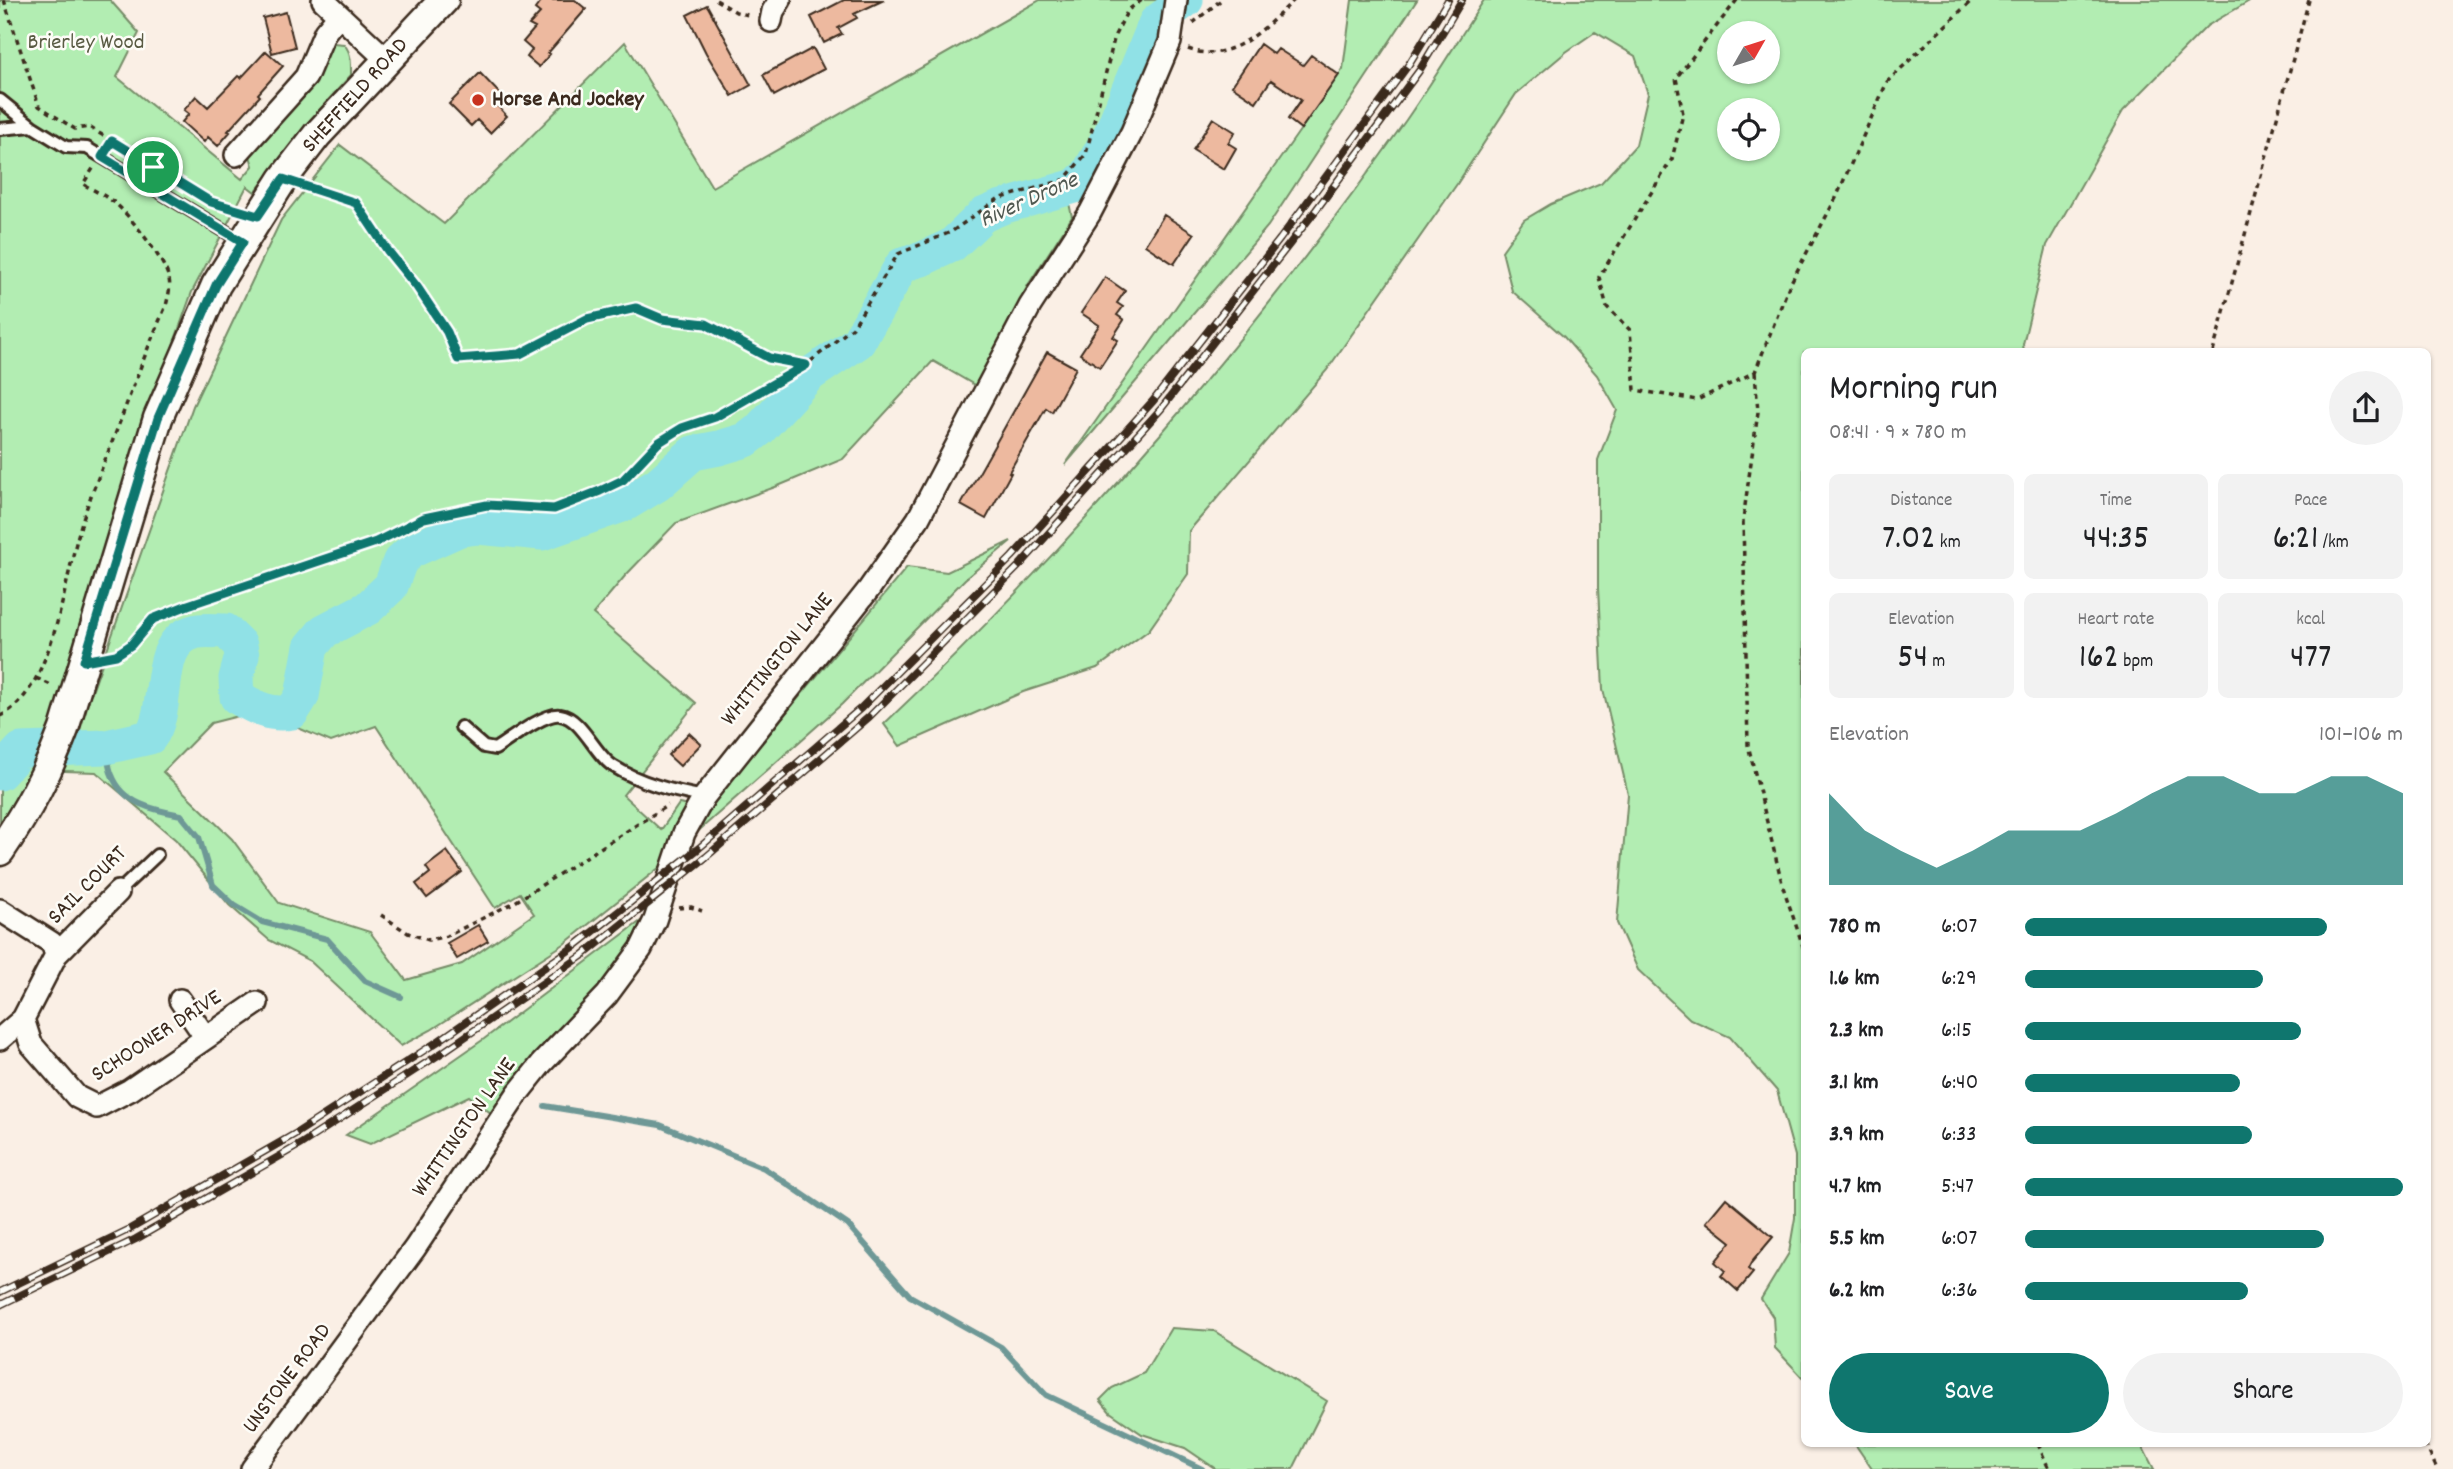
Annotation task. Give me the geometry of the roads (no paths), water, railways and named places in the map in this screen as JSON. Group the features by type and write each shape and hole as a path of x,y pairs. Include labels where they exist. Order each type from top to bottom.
{"main road":[{"name":"SHEFFIELD ROAD","path":"0,851 47,775 64,729 158,418 216,285 258,216 317,135 444,0"}],"street":[{"path":"771,21 773,11 780,0"},
{"name":"WHITTINGTON LANE","path":"364,1319 518,1093 542,1063 607,995 641,949 655,920 699,796 869,589 918,519 1030,306 1090,213 1132,132 1171,30 1175,0"},
{"path":"236,155 306,77 325,32 331,7 387,60"},
{"name":"SAIL COURT","path":"56,955 118,892"},
{"path":"0,910 52,943 56,955 23,1019 0,1039"},
{"path":"180,1000 206,1038"},
{"name":"SCHOONER DRIVE","path":"23,1019 31,1044 77,1097 97,1107 130,1090 257,1003"},
{"name":"UNSTONE ROAD","path":"252,1469 364,1319"}],"lane":[{"path":"0,100 32,126 66,147 87,148 243,242"},
{"path":"0,130 32,126"},
{"path":"461,727 484,747 495,749 545,716 559,714 570,718 610,765 646,782 699,796"},
{"name":"SAIL COURT","path":"118,892 157,855"}],"waterway":[{"name":"River Drone","path":"0,773 21,750 106,747 150,737 160,710 167,662 181,638 198,631 226,631 240,645 242,656 236,678 237,697 263,710 292,712 302,696 311,647 324,631 368,608 391,586 400,561 411,551 460,529 477,527 542,533 625,504 658,484 693,453 746,440 759,430 809,375 858,342 902,265 952,245 983,215 1075,186 1088,174 1112,131 1156,22 1186,0"},
{"path":"106,747 111,772 124,793 150,808 181,815 199,837 213,885 234,905 262,922 327,939 365,981 401,997"},
{"path":"545,1106 660,1125 764,1168 848,1225 910,1296 1001,1347 1046,1395 1202,1469"}],"railway":[{"path":"0,1292 130,1229 295,1134 437,1042 575,946 699,848 861,708 1012,557 1153,401 1280,239 1409,64 1448,0"},
{"path":"0,1305 136,1239 301,1144 443,1052 582,956 706,857 869,717 1020,565 1161,409 1316,210 1419,71 1462,0"}],"place":[{"name":"Horse And Jockey","path":"478,100"}],"park label":[{"name":"Brierley Wood","path":"86,43"}]}
